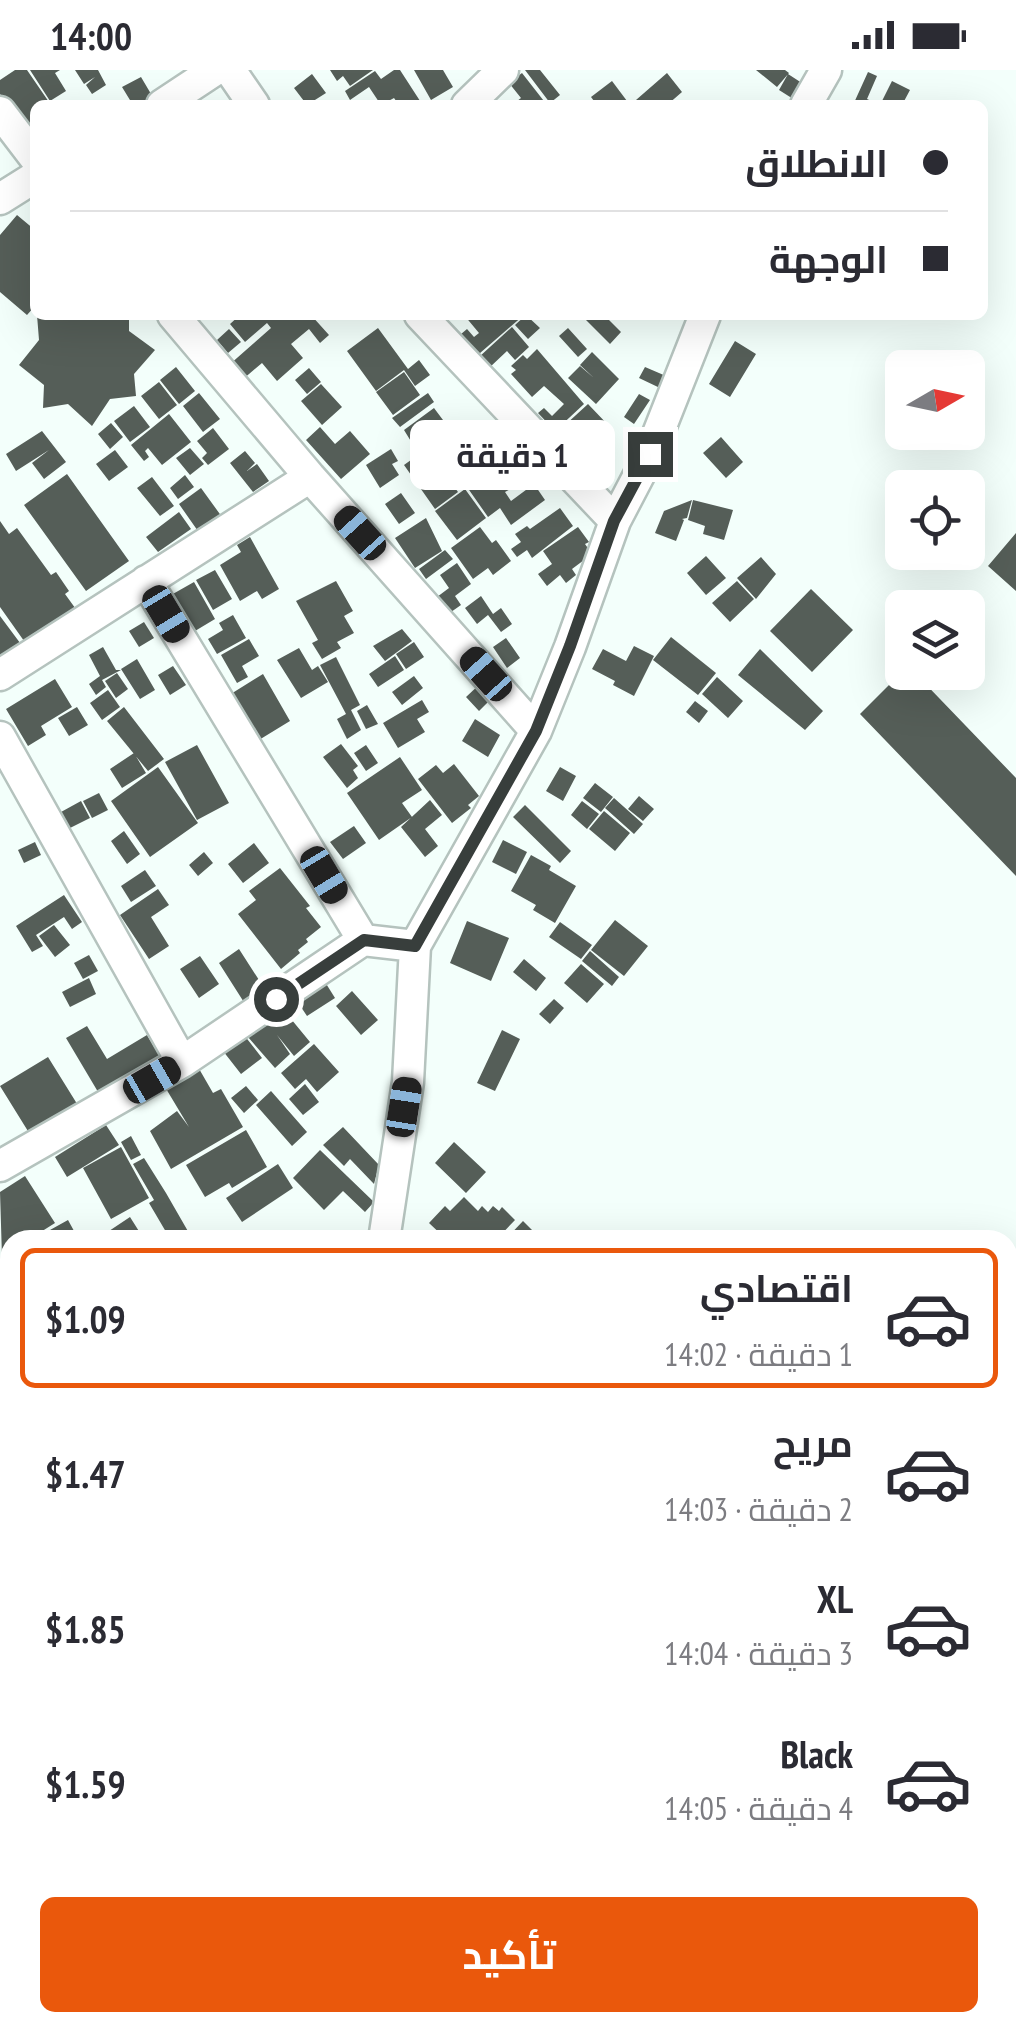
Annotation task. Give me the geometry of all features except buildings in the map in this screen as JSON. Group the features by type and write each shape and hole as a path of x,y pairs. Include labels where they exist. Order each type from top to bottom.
{"street":[{"path":"170,100 215,70"},
{"path":"230,70 251,100"},
{"path":"472,100 502,70"},
{"path":"809,100 826,70"},
{"path":"0,112 30,151"},
{"path":"0,199 30,180"},
{"path":"177,320 310,477 536,731"},
{"path":"425,320 614,521"},
{"path":"386,1230 408,1082 415,946 536,731 614,521 650,454 703,320"},
{"path":"0,675 310,477"},
{"path":"146,581 364,940"},
{"path":"0,737 182,1062"},
{"path":"0,1166 182,1062 364,940 415,946"}],"route":[{"path":"276,999 364,940 415,946 536,731 614,521 650,454"}]}
